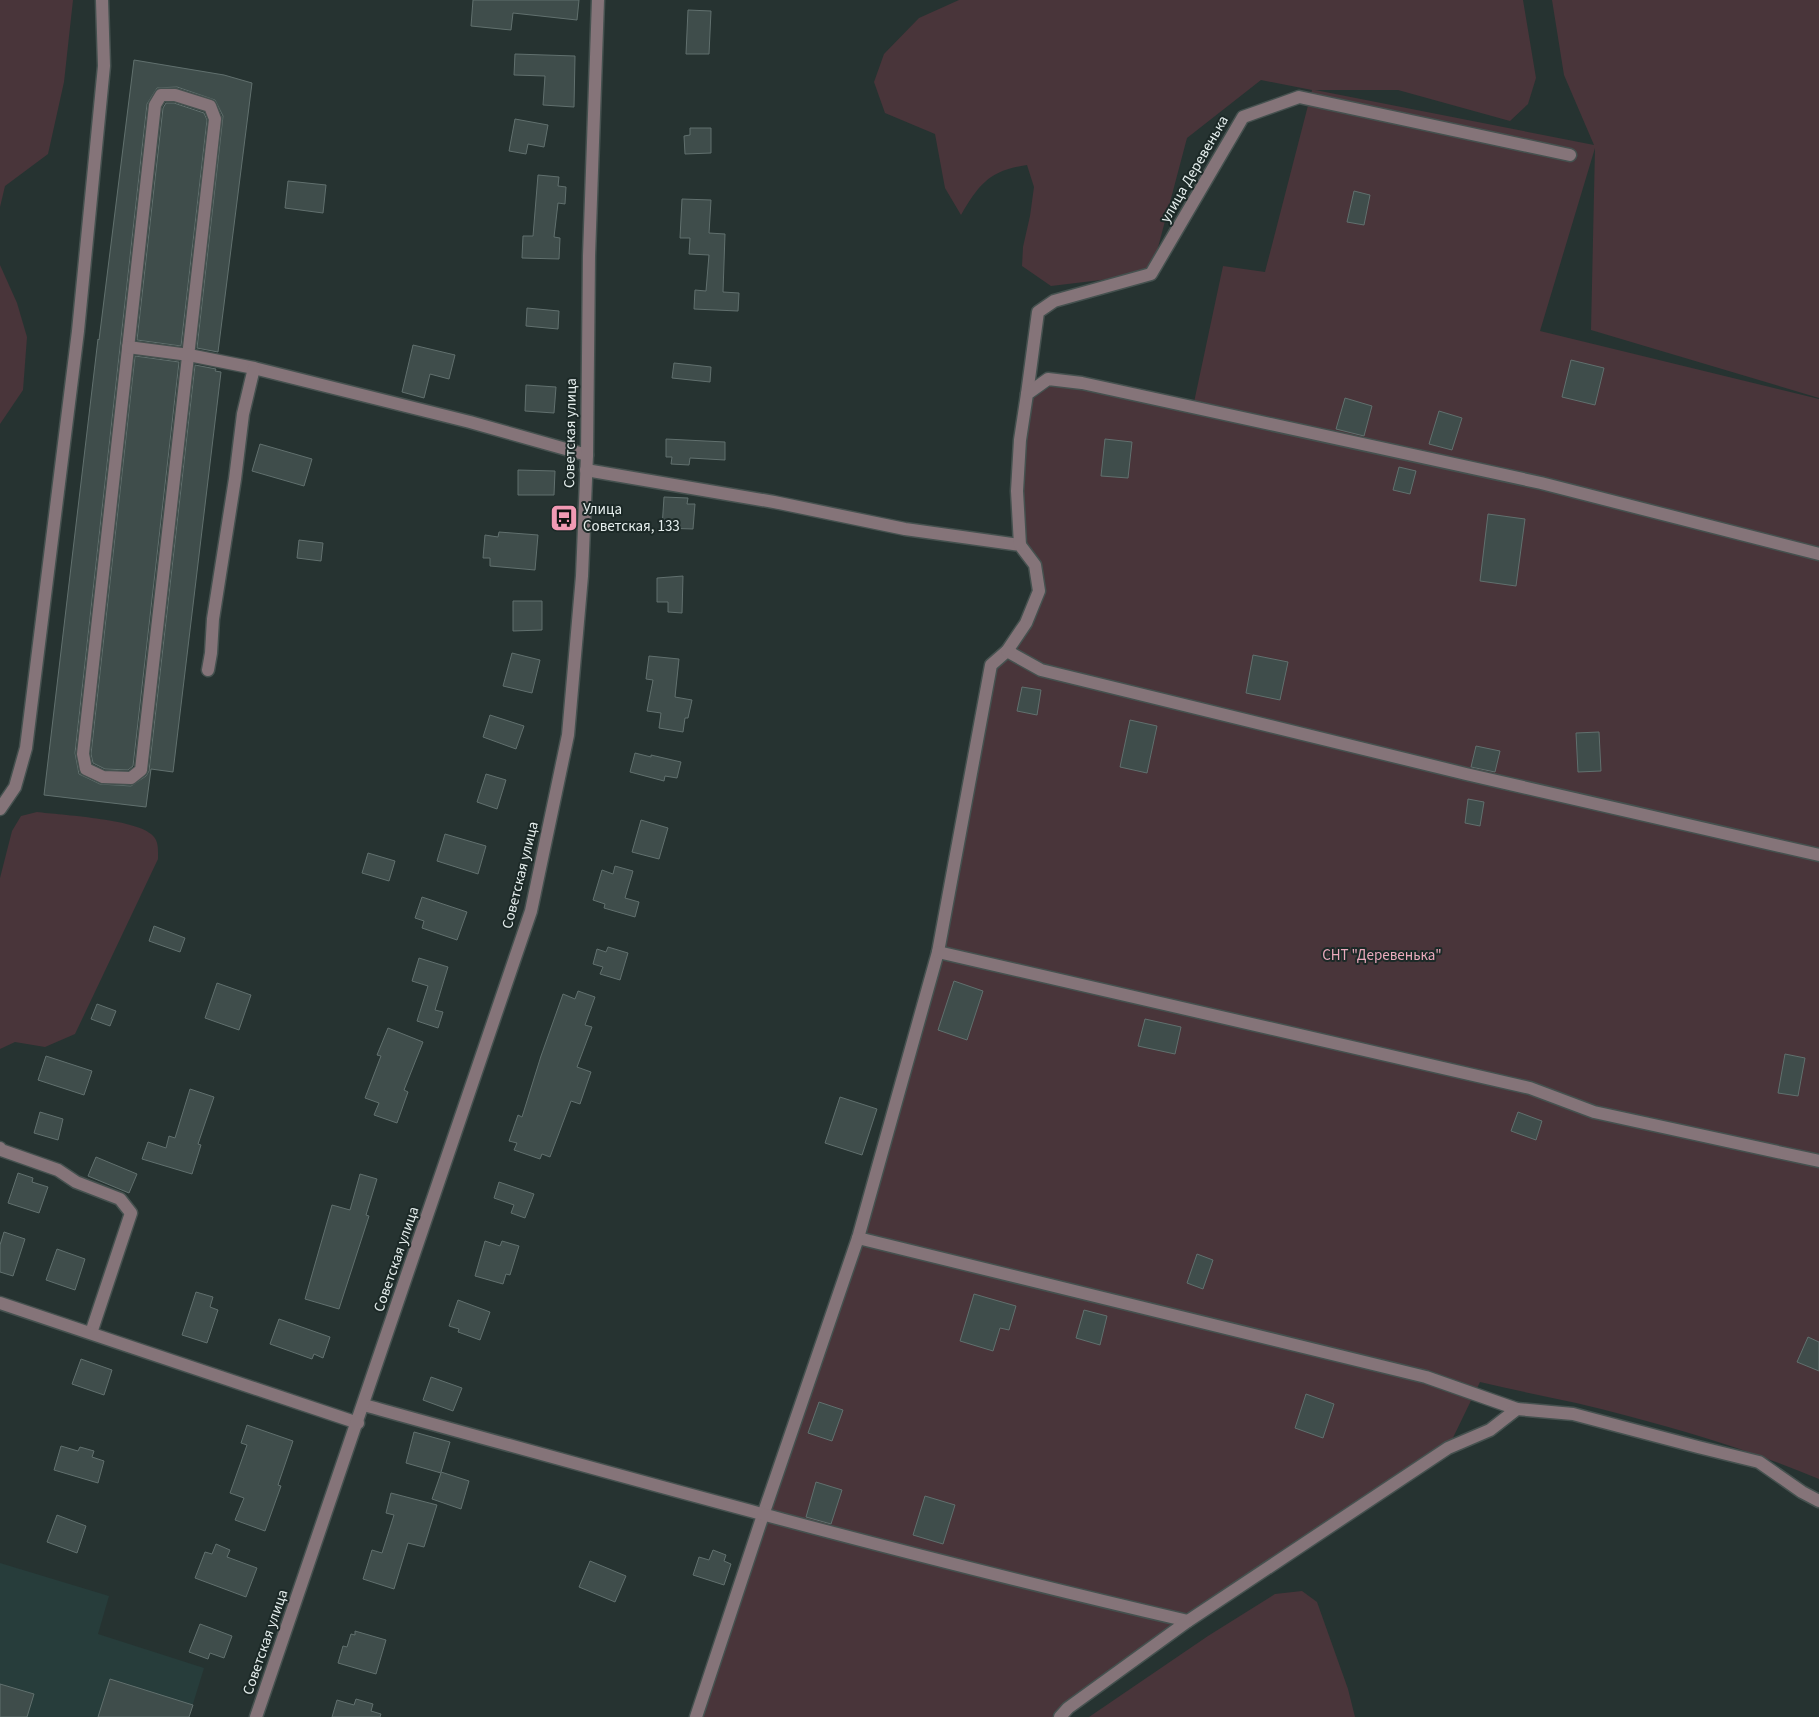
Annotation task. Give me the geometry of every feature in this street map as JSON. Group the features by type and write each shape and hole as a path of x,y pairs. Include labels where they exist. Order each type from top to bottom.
{"street":[{"path":"0,809 15,787 27,739 78,331 104,66 102,0"},
{"name":"Советская улица","path":"256,1717 364,1405 531,910 568,735 582,576 587,455 589,256 598,0"},
{"path":"161,95 175,95 210,106 215,119 189,355 141,770 131,778 104,777 86,768 83,754 155,106 161,95"},
{"name":"улица Деревенька","path":"1020,545 1017,491 1020,440 1038,312 1054,301 1151,274 1242,117 1299,97 1570,155"},
{"path":"128,347 189,355 254,368 470,422 587,455"},
{"path":"208,670 213,619 243,414 254,368"},
{"path":"1027,394 1048,379 1082,383 1541,483 1819,554"},
{"path":"586,470 774,502 905,529 1020,545 1035,565 1039,591 1026,623 1007,651 991,665 938,952 858,1238 696,1717"},
{"path":"1007,651 1041,670 1466,774 1819,855"},
{"path":"938,952 1530,1088 1594,1112 1819,1161"},
{"path":"0,1148 1,1150 58,1170 76,1182 120,1199 131,1212 91,1333"},
{"path":"858,1238 1426,1377 1517,1408 1573,1414 1759,1462 1802,1492 1819,1501"},
{"path":"0,1303 358,1422"},
{"path":"364,1405 763,1515 1061,1592 1188,1622"},
{"path":"1060,1717 1068,1708 1188,1622 1448,1448 1490,1430 1517,1408"}],"shaded area":[{"path":"0,1563 109,1596 98,1634 204,1668 189,1717 0,1717"}],"green space":[{"path":"0,0 73,0 64,82 48,154 5,186 0,207"},
{"name":"СНТ \"Деревенька\"","path":"959,0 1523,0 1536,78 1528,104 1510,121 1398,90 1315,90 1594,145 1564,75 1552,0 1819,0 1819,398 1591,330 1595,148 1540,331 1819,399 1819,1479 1748,1452 1677,1429 1591,1406 1480,1382 1448,1448 1060,1717 696,1717 858,1238 938,952 991,665 1007,651 1039,591 1020,545 1027,394 1048,379 1193,407 1223,266 1265,272 1312,90 1261,80 1187,138 1151,274 1051,286 1022,266 1023,247 1034,187 1027,165 1014,167 987,180 961,215 945,188 935,134 885,113 874,82 884,54 919,18"},
{"path":"0,265 17,303 27,337 23,390 0,424"},
{"path":"37,812 114,821 142,829 151,834 155,839 158,845 158,859 75,1034 45,1047 15,1042 0,1049 0,878 12,831 21,816"},
{"path":"1302,1591 1317,1602 1348,1689 1355,1717 1089,1717 1208,1636 1275,1594"}],"building":[{"path":"473,0 579,0 577,20 513,13 511,30 471,26"},
{"path":"688,10 711,11 709,54 686,54"},
{"path":"515,54 575,56 574,107 543,105 545,76 514,75"},
{"path":"134,60 224,75 252,83 218,352 197,348 223,116 215,100 177,87 157,88 147,104 75,753 79,774 100,784 131,786 146,776 149,771 195,365 216,369 215,371 221,372 173,772 151,769 146,807 44,795 98,339"},
{"path":"166,103 174,103 204,113 207,120 181,346 137,340 163,108"},
{"path":"515,119 548,125 544,147 528,144 526,154 509,151"},
{"path":"690,128 711,128 711,153 685,154 684,136 690,135"},
{"path":"538,175 559,177 558,186 566,187 565,204 558,203 554,237 560,238 559,259 522,258 523,236 533,236"},
{"path":"288,181 326,185 323,213 285,208"},
{"path":"1354,191 1370,195 1364,225 1347,222"},
{"path":"682,199 711,200 709,233 725,234 723,292 739,293 738,311 694,309 695,290 706,291 709,255 689,254 690,238 680,238"},
{"path":"527,308 559,311 558,329 526,326"},
{"path":"413,345 455,355 449,379 430,374 424,398 402,392"},
{"path":"135,356 179,362 133,766 128,770 105,769 93,763 91,754"},
{"path":"1571,360 1604,368 1595,405 1562,397"},
{"path":"674,363 711,367 710,382 672,378"},
{"path":"526,385 556,387 554,413 525,411"},
{"path":"1345,398 1372,406 1364,436 1336,429"},
{"path":"1439,411 1462,418 1452,450 1429,444"},
{"path":"666,439 725,442 725,460 690,458 689,465 671,464 672,457 666,457"},
{"path":"1105,439 1132,442 1128,478 1101,476"},
{"path":"260,444 312,459 304,486 252,471"},
{"path":"1399,467 1416,471 1410,494 1393,490"},
{"path":"518,470 555,471 554,495 518,495"},
{"path":"664,497 688,498 687,504 695,504 693,529 662,528"},
{"path":"1488,514 1525,519 1516,586 1480,581"},
{"path":"499,532 538,535 535,570 490,566 490,558 483,558 485,535 498,537"},
{"path":"299,540 323,543 321,561 297,558"},
{"path":"683,576 682,613 668,612 668,602 657,602 657,578"},
{"path":"513,601 542,601 542,630 513,631"},
{"path":"512,653 540,660 532,693 503,686"},
{"path":"1253,655 1288,662 1280,700 1246,693"},
{"path":"649,656 679,659 675,697 692,700 688,718 685,718 683,732 659,728 661,713 647,711 653,680 646,679"},
{"path":"1022,687 1041,690 1037,715 1017,711"},
{"path":"490,715 524,726 516,749 483,737"},
{"path":"1130,720 1157,726 1147,773 1120,767"},
{"path":"1599,732 1601,771 1578,772 1576,733"},
{"path":"1476,746 1500,751 1495,772 1471,767"},
{"path":"635,753 681,762 677,778 665,776 664,781 630,772"},
{"path":"486,774 506,780 497,809 477,802"},
{"path":"1468,799 1484,802 1480,826 1465,823"},
{"path":"641,820 668,828 659,859 632,852"},
{"path":"445,834 486,846 478,874 437,861"},
{"path":"368,853 395,861 389,881 362,873"},
{"path":"615,866 633,871 625,898 639,902 635,917 604,908 605,904 593,900 602,870 613,874"},
{"path":"422,897 467,912 457,940 422,928 424,921 415,918"},
{"path":"154,926 185,938 180,952 149,941"},
{"path":"608,947 628,953 620,980 600,974 603,967 593,964 597,949 606,952"},
{"path":"419,958 448,967 435,1010 443,1012 438,1028 417,1021 428,986 412,981"},
{"path":"954,981 983,991 967,1040 938,1030"},
{"path":"217,983 251,995 239,1030 205,1018"},
{"path":"578,991 595,997 585,1025 592,1027 577,1067 591,1072 580,1104 571,1101 550,1157 542,1154 540,1159 514,1150 517,1143 509,1141 518,1115 522,1117 563,994 575,999"},
{"path":"97,1004 116,1011 110,1026 91,1019"},
{"path":"1145,1019 1181,1027 1175,1054 1138,1046"},
{"path":"388,1028 423,1042 404,1090 408,1092 397,1123 374,1115 379,1103 365,1098 381,1056 377,1055"},
{"path":"1785,1054 1805,1058 1798,1096 1778,1093"},
{"path":"46,1056 92,1071 84,1095 38,1080"},
{"path":"190,1089 214,1097 198,1144 201,1145 192,1174 142,1159 148,1142 166,1148 169,1136 175,1138"},
{"path":"840,1097 877,1109 862,1155 825,1143"},
{"path":"40,1112 63,1119 58,1140 34,1133"},
{"path":"1518,1112 1542,1121 1536,1140 1511,1131"},
{"path":"96,1157 137,1174 129,1193 88,1176"},
{"path":"18,1173 33,1178 32,1182 48,1187 39,1213 8,1203"},
{"path":"360,1174 377,1179 366,1215 369,1216 339,1309 305,1299 332,1205 350,1210"},
{"path":"499,1182 534,1194 525,1218 511,1213 514,1205 494,1198"},
{"path":"4,1232 25,1239 13,1276 0,1272 0,1245"},
{"path":"485,1241 500,1246 502,1241 519,1246 510,1275 506,1274 503,1284 475,1276"},
{"path":"57,1249 85,1259 75,1290 46,1280"},
{"path":"1197,1254 1213,1260 1203,1289 1187,1283"},
{"path":"196,1292 213,1297 210,1307 218,1310 207,1343 182,1335"},
{"path":"974,1294 1016,1306 1009,1330 1000,1328 993,1351 960,1341"},
{"path":"458,1300 490,1312 480,1340 458,1332 459,1329 449,1326"},
{"path":"1084,1310 1107,1316 1100,1345 1076,1338"},
{"path":"279,1319 330,1337 323,1358 314,1354 312,1359 270,1344"},
{"path":"1808,1337 1819,1342 1819,1371 1797,1362"},
{"path":"81,1359 112,1370 104,1395 72,1384"},
{"path":"431,1377 462,1388 453,1411 423,1400"},
{"path":"1306,1394 1334,1404 1323,1438 1295,1428"},
{"path":"819,1402 843,1410 832,1441 808,1433"},
{"path":"247,1425 293,1441 278,1485 281,1486 265,1531 235,1520 244,1498 230,1493 247,1445 241,1443"},
{"path":"414,1432 450,1442 441,1472 469,1481 461,1509 432,1499 441,1473 406,1463"},
{"path":"61,1446 78,1451 80,1447 94,1451 92,1457 104,1461 98,1483 54,1470"},
{"path":"816,1482 842,1490 831,1524 806,1517"},
{"path":"391,1493 437,1505 424,1547 408,1543 394,1589 363,1579 372,1550 382,1553 394,1515 386,1513"},
{"path":"925,1496 955,1505 943,1544 913,1535"},
{"path":"57,1515 86,1526 77,1553 47,1542"},
{"path":"216,1544 230,1550 227,1557 257,1568 246,1597 195,1578 205,1552 212,1554"},
{"path":"713,1550 726,1555 724,1561 731,1564 724,1585 693,1575 699,1557 709,1560"},
{"path":"590,1561 626,1576 615,1602 579,1587"},
{"path":"200,1624 232,1636 224,1658 210,1653 208,1659 189,1652"},
{"path":"355,1631 386,1640 376,1674 338,1663 343,1646 347,1647 351,1634 355,1635"},
{"path":"110,1679 193,1705 189,1717 98,1717"},
{"path":"0,1684 34,1694 27,1717 0,1717"},
{"path":"356,1699 373,1704 371,1711 381,1714 380,1717 332,1717 337,1700 354,1705"}],"place":[{"name":"Улица Советская, 133","path":"564,518"}]}
